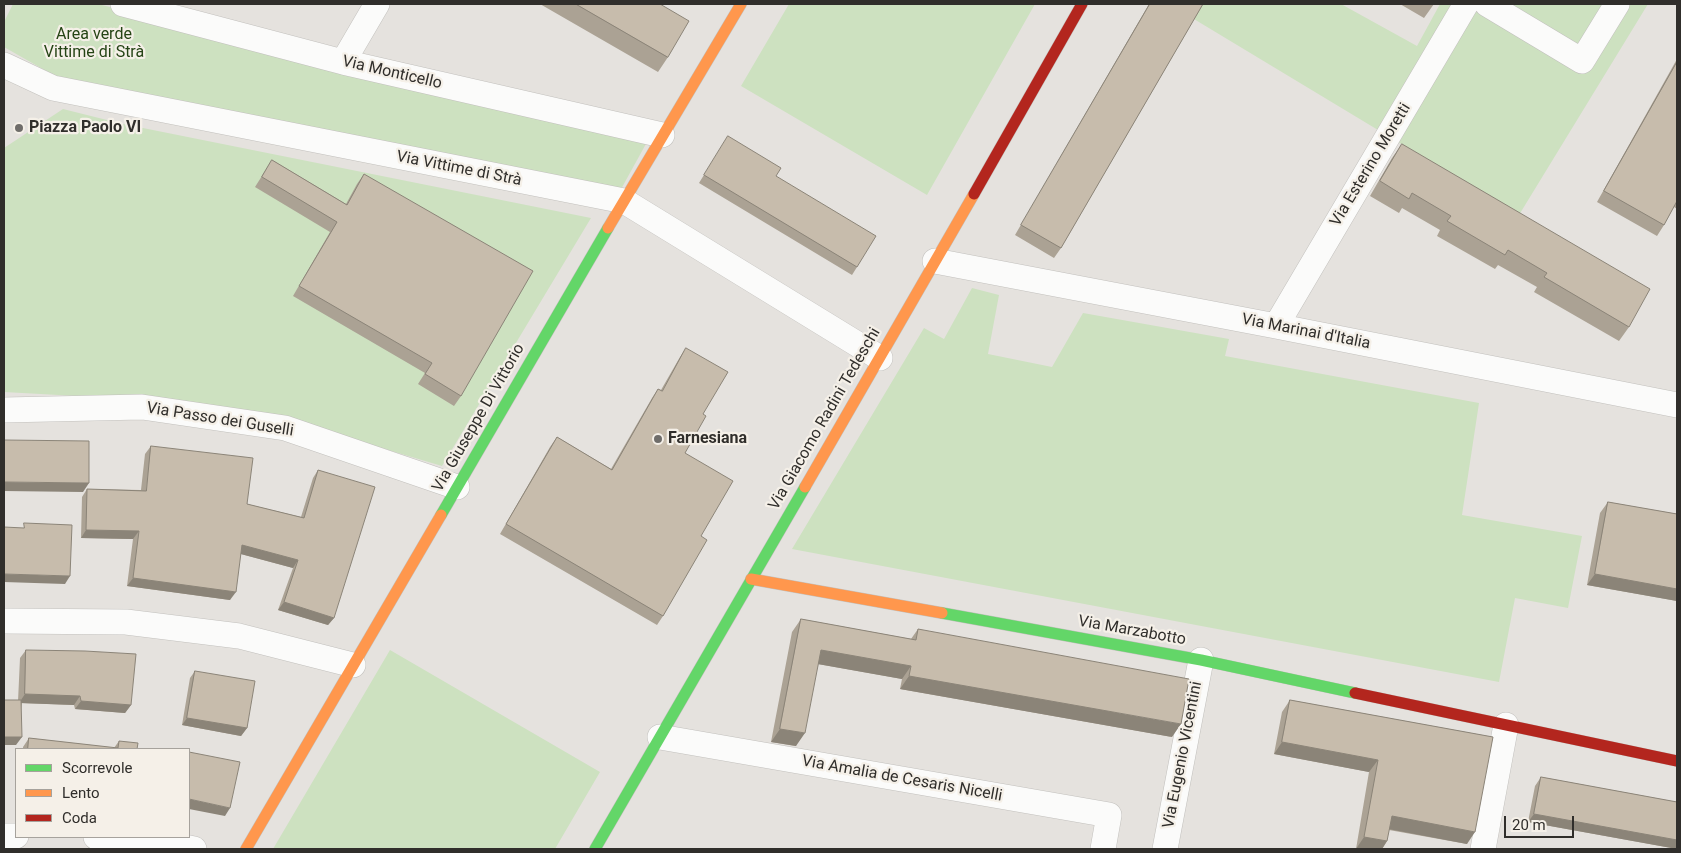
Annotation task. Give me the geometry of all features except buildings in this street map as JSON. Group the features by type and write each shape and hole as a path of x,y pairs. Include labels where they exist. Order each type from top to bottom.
{"street":[{"name":"Via Monticello","path":"123,4 343,62 662,135"},
{"path":"343,62 377,4"},
{"name":"Via Giuseppe Di Vittorio","path":"246,849 662,135 741,4"},
{"name":"Via Giacomo Radini Tedeschi","path":"595,849 880,358 1082,4"},
{"name":"Via Esterino Moretti","path":"1276,326 1466,4"},
{"path":"1487,4 1582,60 1617,4"},
{"name":"Via Vittime di Strà","path":"4,65 53,88 624,201 880,358"},
{"name":"Via Marinai d'Italia","path":"935,262 1276,326 1677,405"},
{"name":"Via Passo dei Guselli","path":"4,410 142,407 286,428 457,487"},
{"name":"Via Marzabotto","path":"751,578 1201,660 1677,762"},
{"path":"4,621 126,622 239,636 353,665"},
{"name":"Via Eugenio Vicentini","path":"1165,849 1201,660"},
{"path":"1482,849 1506,725"},
{"name":"Via Amalia de Cesaris Nicelli","path":"660,737 1109,815 1103,849"},
{"path":"140,838 194,849"}],"green space":[{"name":"Area verde Vittime di Strà","path":"13,4 98,4 647,142 620,191 55,76 4,47 4,22"},
{"path":"789,4 1035,4 927,195 741,86"},
{"path":"1169,4 1341,4 1417,46 1440,4 1648,4 1519,215"},
{"path":"63,109 123,124 591,218 442,466 290,421 150,400 4,392 4,148"},
{"path":"972,288 999,295 988,354 1052,367 1083,313 1229,339 1225,356 1479,403 1462,515 1582,536 1568,608 1515,598 1499,682 792,549 924,328 944,339"},
{"path":"390,650 600,772 555,849 273,849"}],"traffic: fast":[{"path":"441,515 608,228"},
{"path":"595,849 805,487"},
{"path":"942,613 1201,660 1355,693"}],"traffic: slow":[{"path":"608,228 741,4"},
{"path":"805,487 974,194"},
{"path":"246,849 441,515"},
{"path":"751,579 942,613"}],"traffic: jam":[{"path":"974,194 1082,4"},
{"path":"1355,693 1677,761"}],"place":[{"name":"Piazza Paolo VI","path":"19,128"},
{"name":"Farnesiana","path":"658,439"}]}
